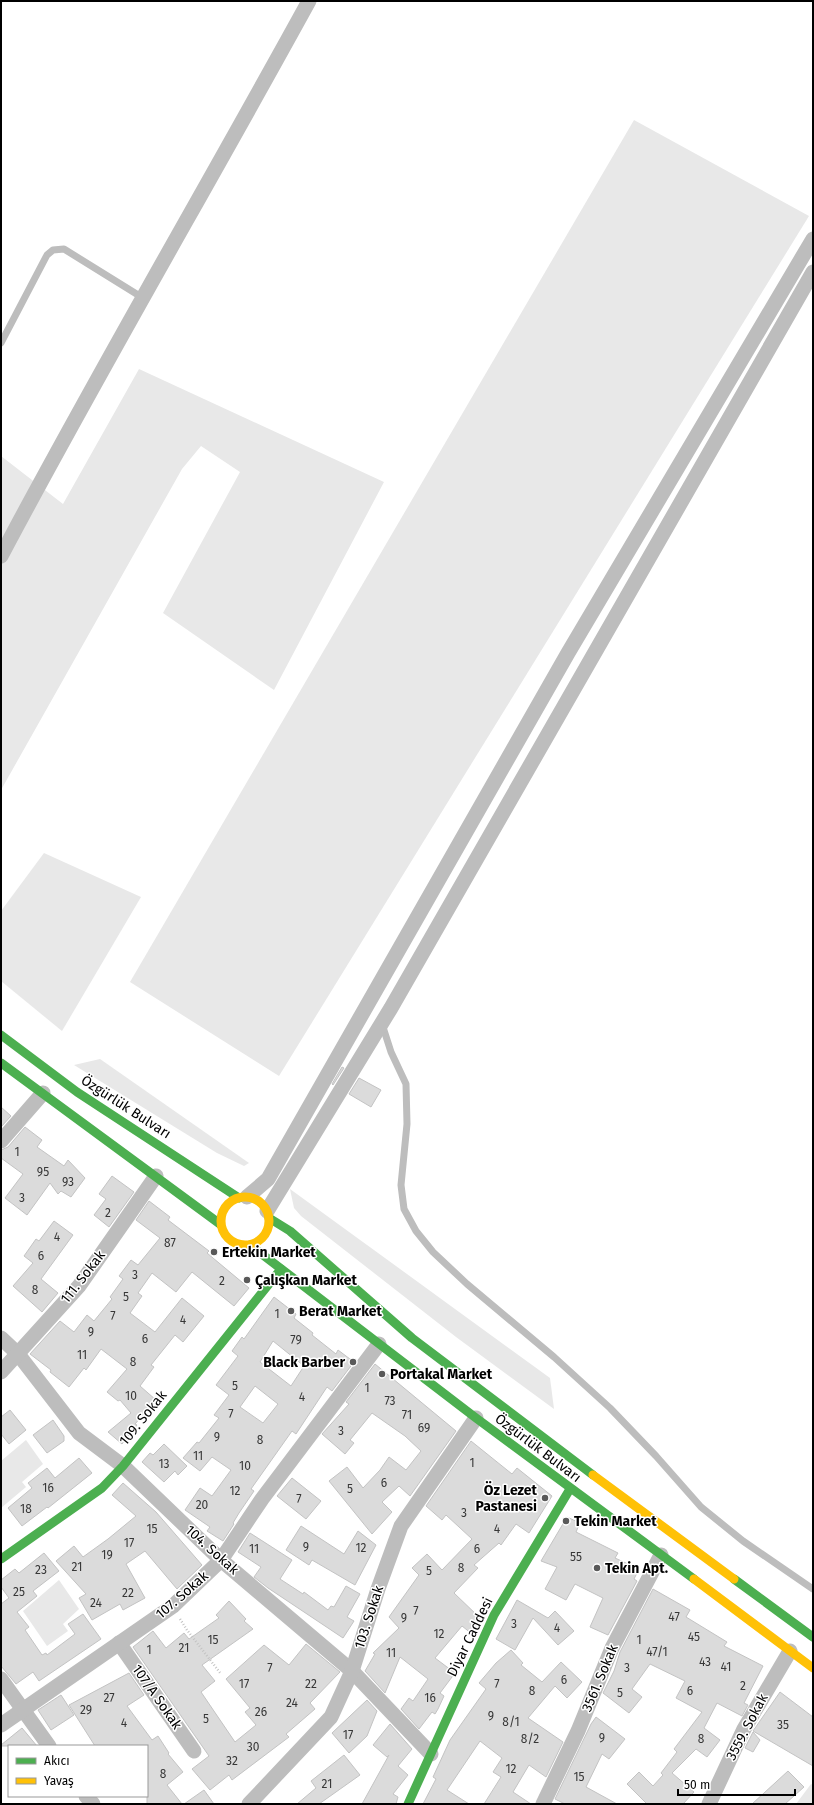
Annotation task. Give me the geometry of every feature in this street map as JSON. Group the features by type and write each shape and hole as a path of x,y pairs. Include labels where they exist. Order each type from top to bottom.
{"main road":[{"name":"Özgürlük Bulvarı","path":"1,1035 77,1092 243,1197"},
{"path":"1,1063 220,1224 228,1239 242,1246 257,1243 267,1232 268,1214 259,1201 243,1197 227,1205 223,1211 220,1224"},
{"name":"Özgürlük Bulvarı","path":"268,1214 290,1231 412,1338 577,1463 813,1637"},
{"name":"Özgürlük Bulvarı","path":"250,1245 570,1489 813,1668"},
{"name":"109. Sokak","path":"1,1559 102,1488 123,1466 281,1268"},
{"name":"Diyar Caddesi","path":"408,1804 494,1615 570,1489"}],"street":[{"path":"1,556 76,416 309,1"},
{"path":"243,1197 268,1179 568,653 813,239"},
{"path":"268,1214 382,1024 813,272"},
{"path":"1,1141 43,1093"},
{"name":"111. Sokak","path":"1,1372 79,1286 156,1176"},
{"name":"104. Sokak","path":"1,1338 18,1354 79,1433 123,1466 221,1560 352,1671 431,1754"},
{"name":"107. Sokak","path":"1,1725 173,1606 221,1560 262,1499 379,1344"},
{"name":"103. Sokak","path":"249,1804 331,1717 352,1671 378,1589 401,1526 476,1418"},
{"name":"3561. Sokak","path":"543,1804 578,1731 612,1648 661,1555"},
{"name":"107/A Sokak","path":"119,1643 194,1751"},
{"name":"3559. Sokak","path":"709,1804 744,1729 790,1651"},
{"path":"1,1679 47,1745"}],"lane":[{"path":"1,343 47,256 56,249 64,249 143,298"},
{"path":"382,1024 391,1052 406,1084 407,1124 401,1185 404,1209 416,1231 433,1252 467,1284 554,1357 610,1408 656,1456 701,1507 743,1541 813,1589"}],"path":[{"path":"173,1606 187,1630 221,1674"}],"shaded area":[{"path":"634,120 809,216 279,1076 130,982"},
{"path":"139,369 384,482 274,690 163,613 240,472 201,446 182,469 1,790 1,456 63,504"},
{"path":"44,853 141,897 62,1031 1,981 1,911"},
{"path":"100,1059 249,1163 244,1166 217,1153 74,1065"},
{"path":"290,1189 550,1378 554,1409 456,1337 301,1216 294,1208"},
{"path":"26,1440 43,1464 22,1482 26,1487 1,1508 1,1461"},
{"path":"59,1580 79,1609 63,1624 68,1631 47,1646 23,1611"},
{"path":"811,1784 813,1785 813,1804 796,1804"}],"building":[{"path":"342,1067 344,1068 333,1085 332,1084"},
{"path":"359,1078 381,1090 371,1107 349,1094"},
{"path":"1,1107 11,1116 1,1127"},
{"path":"25,1127 42,1140 37,1147 64,1166 68,1160 85,1178 71,1197 61,1191 58,1194 50,1183 27,1215 5,1198 23,1174 1,1158 1,1150 8,1147"},
{"path":"112,1176 134,1192 109,1227 94,1215 106,1199 99,1194"},
{"path":"149,1201 170,1217 168,1220 209,1251 207,1253 249,1288 234,1306 192,1272 176,1292 152,1273 138,1293 142,1296 130,1313 155,1332 182,1298 204,1316 183,1342 175,1335 151,1365 154,1367 140,1386 156,1400 135,1424 137,1425 122,1444 108,1432 131,1413 120,1400 118,1401 107,1392 127,1369 101,1349 86,1370 84,1368 69,1387 50,1372 51,1370 30,1354 60,1321 74,1332 87,1315 94,1321 112,1299 110,1297 123,1279 119,1276 131,1260 138,1265 160,1238 136,1220"},
{"path":"54,1221 73,1235 41,1279 58,1293 42,1312 13,1286 33,1263 24,1256 36,1239 39,1241"},
{"path":"274,1297 296,1314 294,1318 313,1333 312,1335 336,1354 338,1350 354,1362 332,1391 327,1387 296,1434 292,1431 251,1489 254,1491 223,1541 207,1531 210,1527 185,1510 200,1488 212,1496 231,1470 212,1457 200,1471 183,1458 197,1442 199,1443 219,1418 214,1415 229,1395 216,1385 238,1356 232,1351 242,1337 244,1339","holes":["273,1341 304,1366 291,1386 260,1362","255,1386 278,1404 263,1423 240,1407"]},
{"path":"375,1364 456,1431 410,1496 399,1486 382,1502 392,1512 372,1534 329,1481 347,1467 363,1488 380,1470 389,1457 406,1470 421,1451 405,1436 372,1413 350,1440 354,1443 345,1454 322,1434 349,1404 346,1402"},
{"path":"10,1410 26,1430 9,1444 1,1434 1,1417"},
{"path":"53,1420 64,1436 64,1441 47,1453 33,1435"},
{"path":"471,1441 512,1474 517,1468 552,1496 529,1533 516,1524 501,1545 499,1543 474,1565 478,1568 454,1593 480,1618 472,1634 462,1626 435,1658 455,1673 440,1693 444,1696 435,1714 432,1712 419,1729 401,1709 409,1698 413,1701 428,1679 400,1657 385,1693 365,1671 375,1654 373,1653 399,1628 389,1617 419,1575 412,1568 427,1554 442,1570 472,1539 446,1515 442,1520 426,1506"},
{"path":"164,1444 187,1466 178,1475 175,1471 164,1482 142,1462 150,1453 153,1455"},
{"path":"79,1458 92,1473 48,1508 47,1507 22,1526 8,1508 32,1488 28,1483 47,1468 55,1478"},
{"path":"292,1478 321,1501 306,1519 277,1496"},
{"path":"123,1483 156,1512 202,1565 177,1589 145,1551 126,1564 145,1598 123,1610 120,1604 92,1620 79,1598 86,1594 56,1561 74,1546 83,1557 136,1516 112,1495"},
{"path":"567,1517 580,1523 576,1532 618,1553 615,1558 639,1569 634,1579 637,1581 608,1635 590,1627 603,1598 575,1584 566,1600 545,1589 557,1567 541,1561"},
{"path":"301,1526 344,1554 358,1531 376,1545 355,1585 312,1560 309,1565 286,1550"},
{"path":"250,1533 292,1560 280,1579 303,1594 304,1592 328,1610 331,1606 334,1607 346,1586 360,1594 347,1617 354,1621 343,1638 254,1577 261,1567 238,1552"},
{"path":"44,1553 59,1571 33,1591 37,1596 17,1612 29,1627 25,1630 42,1655 46,1653 47,1655 75,1634 68,1624 83,1614 101,1639 39,1681 33,1672 16,1684 1,1666 1,1604 9,1598 1,1587 1,1580 15,1569 19,1573"},
{"path":"653,1589 690,1610 686,1617 727,1642 724,1646 763,1666 744,1703 748,1705 742,1716 717,1703 704,1728 720,1740 707,1757 696,1749 672,1773 694,1792 683,1804 647,1804 627,1784 639,1772 653,1786 663,1775 661,1773 677,1752 674,1749 702,1712 676,1698 685,1681 650,1664 632,1689 642,1697 629,1713 603,1693 614,1671 620,1652"},
{"path":"517,1600 548,1618 555,1611 574,1631 558,1645 533,1618 515,1650 496,1639"},
{"path":"229,1601 246,1619 244,1621 253,1629 202,1665 215,1681 201,1692 235,1742 256,1725 245,1712 250,1708 226,1679 264,1645 289,1665 306,1644 340,1672 310,1703 315,1709 286,1734 289,1737 232,1780 229,1775 210,1790 192,1769 209,1756 133,1647 153,1631 166,1648 184,1633 189,1639 219,1618 216,1615"},
{"path":"511,1650 523,1663 521,1665 542,1682 561,1662 582,1682 567,1698 555,1686 528,1718 563,1742 546,1777 529,1765 513,1792 531,1804 484,1804 501,1777 493,1772 502,1758 480,1741 447,1790 469,1804 423,1804 436,1779 433,1777 450,1740 486,1689 479,1683 496,1663"},
{"path":"129,1673 144,1695 127,1706 152,1740 158,1736 169,1753 168,1754 183,1772 167,1785 182,1804 147,1804 148,1745 94,1745 69,1705"},
{"path":"780,1692 813,1717 813,1766 753,1731"},
{"path":"61,1695 74,1715 51,1730 38,1710"},
{"path":"367,1700 377,1711 367,1736 349,1753 332,1733"},
{"path":"596,1717 625,1739 609,1759 602,1754 586,1787 617,1804 565,1804 555,1799 591,1724"},
{"path":"390,1724 412,1749 398,1766 408,1775 393,1794 398,1797 396,1804 362,1804 389,1755 387,1757 373,1745"},
{"path":"22,1728 36,1745 1,1746"},
{"path":"753,1732 760,1740 753,1752 745,1748"},
{"path":"344,1755 360,1775 319,1804 297,1804 316,1788 311,1781"},
{"path":"788,1771 804,1787 785,1804 752,1804"},
{"path":"204,1790 214,1804 184,1804"}],"traffic: fast":[{"path":"1,1035 77,1092 239,1198"},
{"path":"1,1063 220,1224"},
{"path":"269,1218 290,1231 412,1338 593,1475"},
{"path":"250,1245 476,1418 694,1579"},
{"path":"1,1559 102,1488 123,1466 281,1269"},
{"path":"408,1804 494,1615 570,1489"},
{"path":"734,1579 813,1637"}],"traffic: slow":[{"path":"240,1197 250,1197 259,1201 265,1207 268,1212 269,1221 268,1230 259,1241 250,1245 240,1245 231,1241 225,1235 221,1226 221,1216 225,1207 231,1201 240,1197"},
{"path":"593,1475 734,1579"},
{"path":"694,1579 813,1668"}],"place":[{"name":"Ertekin Market","path":"214,1252"},
{"name":"Çalışkan Market","path":"247,1280"},
{"name":"Berat Market","path":"291,1311"},
{"name":"Black Barber","path":"353,1362"},
{"name":"Portakal Market","path":"382,1374"},
{"name":"Öz Lezet Pastanesi","path":"545,1498"},
{"name":"Tekin Market","path":"566,1521"},
{"name":"Tekin Apt.","path":"597,1568"}]}
